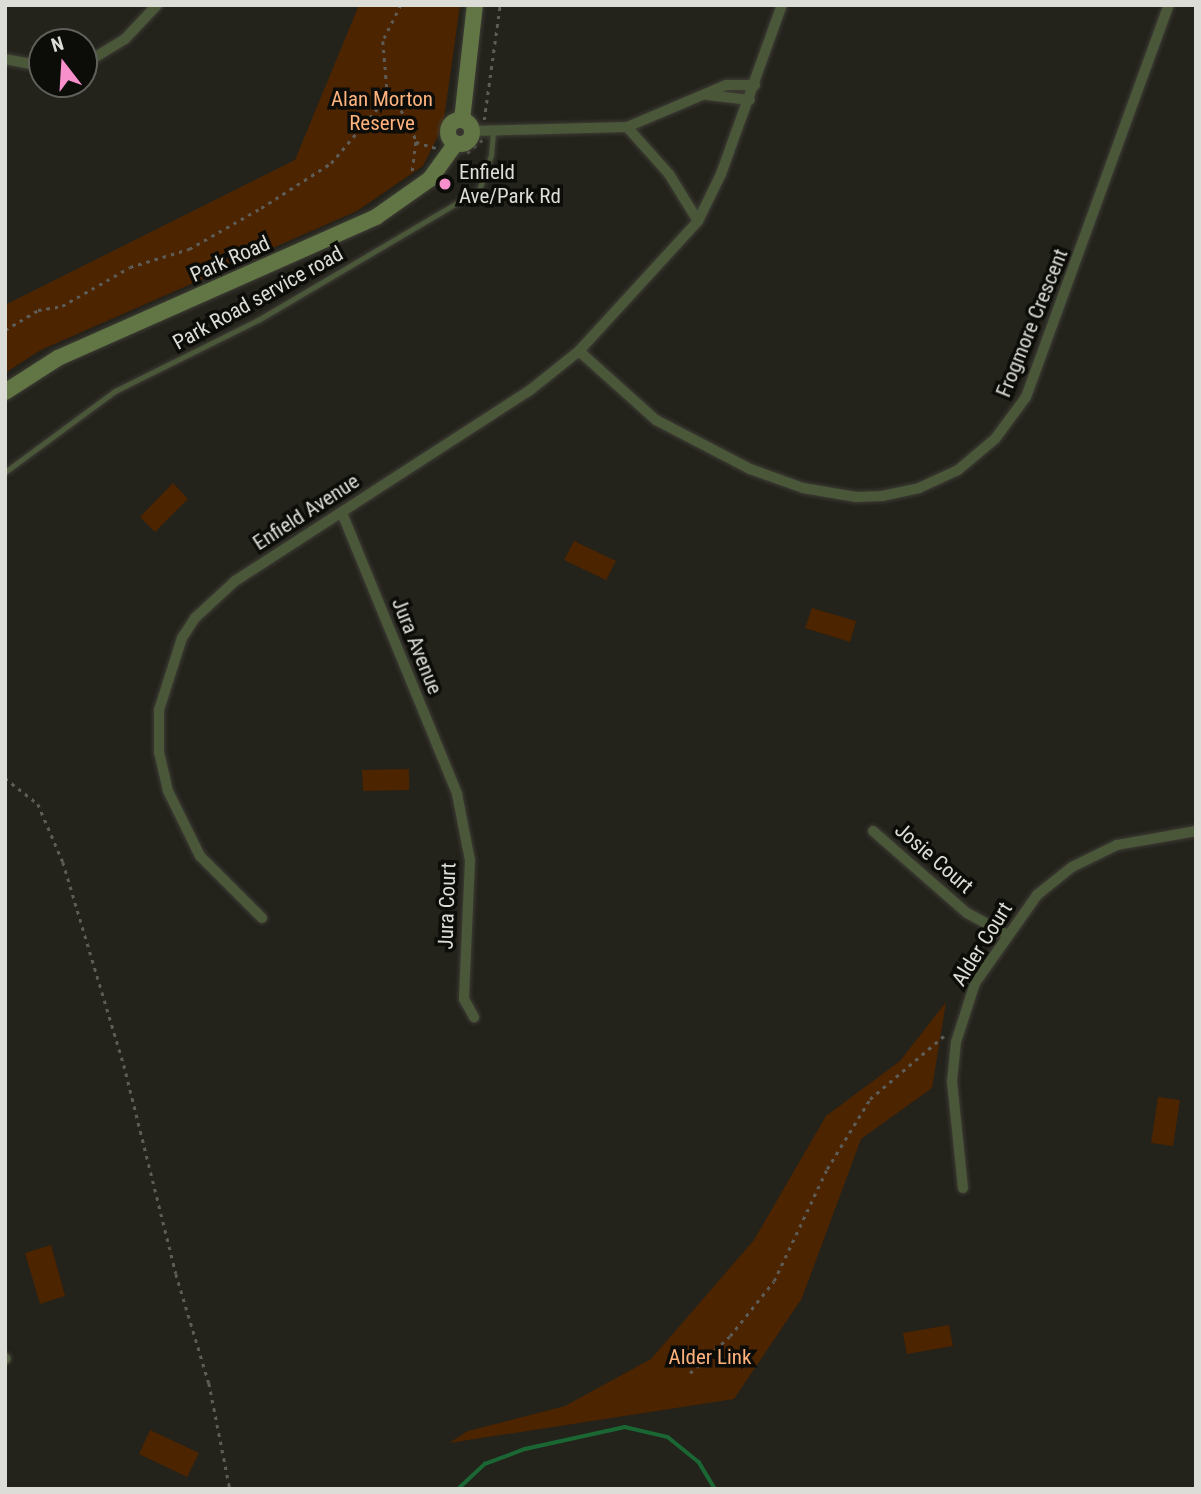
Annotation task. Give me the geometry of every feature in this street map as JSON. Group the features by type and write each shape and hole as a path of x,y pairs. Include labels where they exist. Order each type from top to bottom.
{"street":[{"path":"98,55 125,39 157,5"},
{"path":"475,5 467,125 493,132 627,127 726,85 755,85"},
{"name":"Enfield Avenue","path":"262,918 216,877 181,824 162,770 159,710 172,661 195,618 235,581 529,391 579,351 698,220 750,100 782,5"},
{"name":"Frogmore Crescent","path":"579,351 656,421 751,468 803,488 882,496 919,488 958,470 995,439 1026,397 1169,5"},
{"path":"5,59 28,63"},
{"path":"704,96 750,100"},
{"name":"Park Road","path":"5,392 58,358 376,217 430,179 456,143 468,141 467,125"},
{"path":"627,127 668,174 698,220"},
{"name":"Jura Avenue","path":"341,513 457,794"},
{"name":"Jura Court","path":"457,794 470,860 464,999 474,1017"},
{"name":"Josie Court","path":"873,831 967,913 1006,934"},
{"name":"Alder Court","path":"963,1188 952,1083 960,1024 975,983 1006,934 1037,895 1072,867 1117,845 1196,831"}],"lane":[{"name":"Park Road service road","path":"5,472 115,391 258,320 479,190 491,155 493,132"}],"path":[{"path":"401,5 383,41 387,89 412,127 414,171"},
{"path":"5,330 38,310 62,306 130,267 189,250 261,208 331,163 377,109 387,89"},
{"path":"5,778 38,804 63,862 124,1065 176,1274 209,1383 230,1489"},
{"path":"690,1373 730,1336 774,1281 827,1169 870,1099 960,1024"}],"green space":[{"name":"Alan Morton Reserve","path":"359,5 460,5 443,126 423,166 357,211 41,350 5,373 5,305 295,160"},
{"path":"173,483 188,499 155,532 140,517"},
{"path":"574,541 616,561 606,580 564,560"},
{"path":"812,608 856,621 850,642 805,628"},
{"path":"409,769 409,790 363,791 362,770"},
{"name":"Alder Link","path":"946,1002 932,1088 861,1139 802,1298 734,1399 449,1443 468,1431 565,1406 651,1359 754,1240 826,1116 900,1061"},
{"path":"1158,1097 1180,1100 1173,1146 1151,1143"},
{"path":"51,1245 65,1296 40,1304 25,1253"},
{"path":"949,1325 953,1346 907,1354 903,1333"},
{"path":"150,1430 199,1453 187,1477 139,1454"}],"waterway":[{"path":"458,1489 485,1464 525,1449 625,1427 668,1437 699,1462 715,1489"}],"place":[{"name":"Enfield Ave/Park Rd","path":"445,184"}]}
